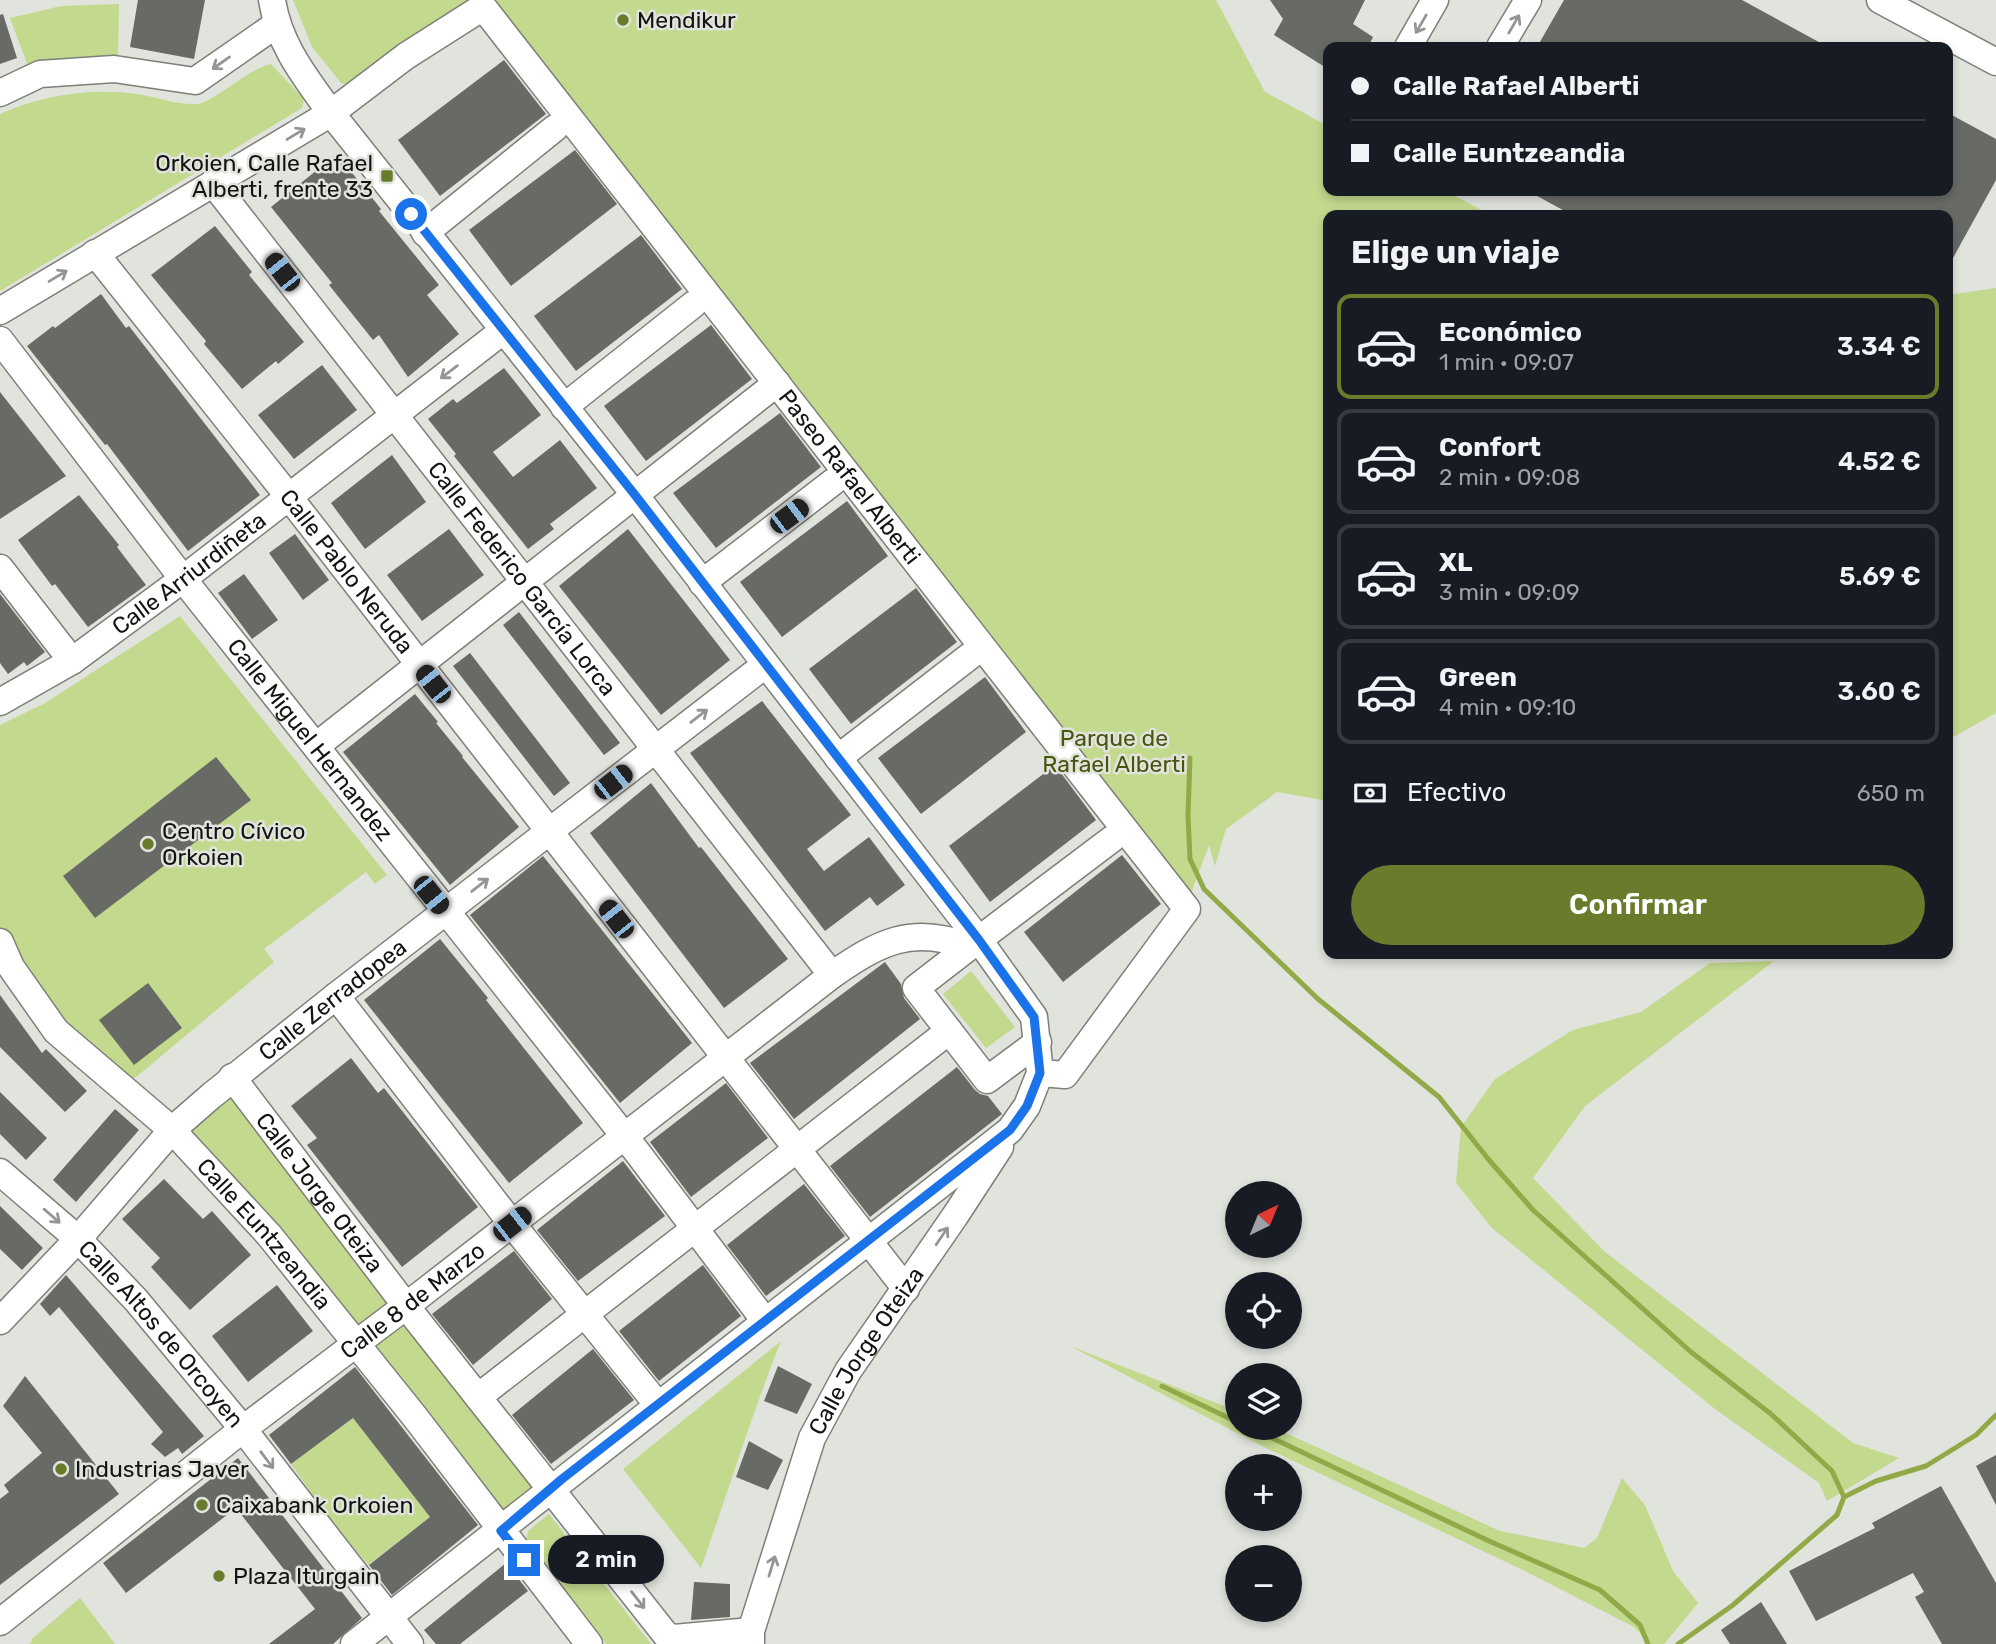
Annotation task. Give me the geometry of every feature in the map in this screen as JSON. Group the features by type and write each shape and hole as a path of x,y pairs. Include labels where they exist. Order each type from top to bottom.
{"street":[{"path":"1411,42 1435,0"},
{"path":"1503,42 1528,0"},
{"path":"1880,0 1996,62"},
{"name":"Paseo Rafael Alberti","path":"331,113 406,56 483,7 1187,909 1065,1075 1040,1073"},
{"path":"0,93 40,74 114,69 195,81 274,12 290,55 331,113 635,495 838,758 974,944 1034,1017 1040,1073"},
{"path":"0,312 331,113"},
{"path":"425,233 555,128"},
{"name":"Calle Federico García Lorca","path":"213,183 832,975"},
{"name":"Calle Pablo Neruda","path":"95,253 289,497 906,1289"},
{"path":"564,407 694,304"},
{"name":"Calle Arriurdiñeta","path":"0,702 72,661 183,579 503,330"},
{"name":"Calle Miguel Hernandez","path":"0,340 183,579 624,1137 765,1321"},
{"path":"316,746 776,383"},
{"path":"702,583 833,482"},
{"path":"0,568 72,661"},
{"path":"838,758 970,656"},
{"name":"Calle Zerradopea","path":"0,1321 79,1239 172,1130 232,1077 765,665"},
{"path":"1038,1042 987,1080 916,988 1112,839"},
{"name":"Calle 8 de Marzo","path":"0,1622 243,1429 865,952 894,939 940,939 974,944"},
{"name":"Calle Euntzeandia","path":"0,942 5,969 56,1031 172,1130 269,1234 589,1644"},
{"path":"336,996 512,1224 658,1405"},
{"path":"478,1397 949,1031"},
{"name":"Calle Jorge Oteiza","path":"232,1077 406,1306 550,1489 666,1635 674,1638 751,1637 811,1438 848,1371 906,1289 1027,1106 1040,1073"},
{"path":"354,1644 1010,1130"},
{"name":"Calle Altos de Orcoyen","path":"0,1172 79,1239 136,1300 243,1429 410,1644"}],"green space":[{"path":"293,0 487,0 347,84 341,83 312,47"},
{"name":"Parque de Rafael Alberti","path":"488,0 1216,0 1265,92 1323,123 1323,196 1455,196 1482,210 1323,210 1323,800 1277,792 1226,829 1215,866 1209,845 1189,899"},
{"path":"119,4 118,58 75,58 28,66 10,18 61,6"},
{"path":"271,64 304,99 302,108 0,291 0,114 35,101 88,92 143,95 196,104 212,98 252,72"},
{"path":"1996,288 1996,713 1953,737 1953,294"},
{"path":"180,616 387,875 375,884 366,872 264,949 274,962 123,1088 56,1031 0,942 0,725 45,703"},
{"path":"1774,961 1585,1106 1533,1178 1605,1252 1853,1443 1899,1458 1827,1501 1819,1483 1715,1409 1492,1228 1456,1183 1461,1127 1495,1079 1573,1030 1641,1012 1710,963"},
{"path":"971,971 1015,1027 986,1048 943,994"},
{"path":"227,1094 388,1302 386,1312 355,1330 189,1138 190,1128"},
{"path":"401,1321 410,1325 534,1487 507,1516 376,1357 375,1345"},
{"path":"781,1341 750,1426 701,1568 623,1469"},
{"path":"1070,1346 1225,1406 1225,1427"},
{"path":"353,1418 430,1517 368,1565 326,1514 291,1464"},
{"path":"1250,1440 1301,1440 1500,1531 1584,1548 1597,1538 1622,1478 1645,1505 1673,1571 1698,1603 1664,1644 1650,1644 1634,1627 1525,1571 1302,1465 1302,1454 1279,1454"},
{"path":"549,1514 651,1644 606,1644 526,1542 528,1531"},
{"path":"80,1598 115,1644 30,1644 33,1638"}],"building":[{"path":"138,0 205,0 194,59 130,47"},
{"path":"1270,0 1365,0 1353,24 1373,37 1370,42 1323,42 1323,66 1274,35 1283,19"},
{"path":"1564,0 1742,0 1819,42 1540,42"},
{"path":"3,14 17,58 0,64 0,15"},
{"path":"504,60 546,114 440,196 398,140"},
{"path":"1953,116 1996,139 1996,180 1953,258 1953,210 1563,210 1537,196 1953,196"},
{"path":"575,150 617,204 511,286 469,230"},
{"path":"337,154 439,285 427,295 459,334 408,377 379,335 373,340 329,285 332,283 271,207"},
{"path":"215,226 252,272 249,275 304,342 242,389 151,275"},
{"path":"641,235 682,289 576,371 534,316"},
{"path":"101,294 126,328 129,326 260,495 188,551 107,444 105,445 27,346"},
{"path":"711,325 752,379 646,461 604,406"},
{"path":"322,365 357,410 294,459 258,415"},
{"path":"504,368 541,415 493,452 513,477 560,440 597,488 550,524 554,529 528,549 428,419 453,399 457,403"},
{"path":"0,392 66,476 0,519"},
{"path":"780,413 821,467 716,548 673,493"},
{"path":"392,455 426,502 365,549 331,503"},
{"path":"79,495 119,545 117,547 146,585 88,627 55,584 52,586 18,540"},
{"path":"847,501 888,556 782,637 740,582"},
{"path":"449,529 484,575 422,621 387,575"},
{"path":"628,529 730,660 661,715 559,586"},
{"path":"295,534 329,580 303,600 269,553"},
{"path":"244,574 278,620 252,639 218,593"},
{"path":"916,588 957,642 851,724 809,669"},
{"path":"0,594 45,652 27,666 24,662 8,674 0,663"},
{"path":"519,612 620,743 604,755 503,625"},
{"path":"470,653 570,783 554,796 453,666"},
{"path":"985,677 1026,732 921,814 878,758"},
{"path":"415,694 519,827 450,885 343,752"},
{"path":"762,701 851,815 807,849 824,871 869,837 905,885 877,906 870,897 825,931 690,753"},
{"name":"Centro Cívico Orkoien","path":"216,757 251,800 95,918 63,876"},
{"path":"1055,765 1096,820 990,902 949,846"},
{"path":"651,783 788,959 724,1008 590,833"},
{"path":"1122,855 1161,904 1063,982 1024,932"},
{"path":"543,856 692,1043 620,1103 470,915"},
{"path":"440,939 583,1123 509,1183 364,1000"},
{"path":"885,962 901,984 904,998 920,1019 794,1119 750,1063"},
{"path":"148,983 182,1028 134,1065 99,1020"},
{"path":"0,995 42,1053 46,1049 87,1091 65,1112 0,1047"},
{"path":"351,1058 378,1093 384,1088 478,1207 402,1267 307,1145 317,1138 291,1106"},
{"path":"957,1067 975,1090 988,1096 1002,1114 870,1217 830,1166"},
{"path":"726,1083 768,1138 691,1197 650,1142"},
{"path":"0,1092 47,1138 26,1160 0,1134"},
{"path":"115,1109 139,1130 76,1202 53,1180"},
{"path":"623,1161 665,1216 578,1281 537,1230"},
{"path":"164,1179 203,1219 212,1211 251,1255 190,1310 151,1267 160,1258 122,1219"},
{"path":"804,1184 845,1236 766,1296 727,1245"},
{"path":"0,1206 43,1248 22,1270 0,1249"},
{"path":"514,1251 552,1299 473,1365 432,1314"},
{"path":"703,1265 741,1316 659,1381 619,1331"},
{"path":"66,1275 204,1436 182,1454 178,1448 165,1457 151,1444 163,1432 59,1307 50,1316 40,1304"},
{"path":"277,1285 313,1331 248,1382 212,1336"},
{"path":"593,1349 634,1400 551,1464 512,1415"},
{"path":"778,1366 812,1384 797,1414 764,1401"},
{"path":"355,1367 478,1525 392,1595 369,1565 430,1517 353,1418 291,1464 269,1435"},
{"name":"Industrias Javer","path":"25,1376 119,1494 0,1585 0,1499 9,1492 4,1485 42,1453 3,1406"},
{"path":"749,1441 783,1460 768,1490 736,1477"},
{"path":"1996,1455 1996,1505 1976,1466"},
{"path":"238,1458 362,1618 333,1644 269,1644 315,1609 236,1508 126,1593 103,1563"},
{"path":"1941,1486 1996,1583 1996,1644 1942,1644 1915,1597 1924,1592 1913,1573 1816,1621 1789,1571 1875,1528 1872,1523"},
{"path":"506,1563 528,1591 460,1644 436,1644 424,1630"},
{"path":"694,1582 730,1584 730,1617 691,1620"},
{"path":"1761,1602 1787,1644 1730,1644 1721,1630"}],"waterway":[{"path":"1190,758 1190,859 1204,889 1318,999 1439,1097 1533,1210 1691,1352 1771,1414 1832,1471 1844,1497"},
{"path":"1162,1386 1225,1416"},
{"path":"1678,1644 1733,1605 1837,1515 1844,1497 1876,1481 1926,1466 1976,1435 1996,1415"},
{"path":"1276,1440 1489,1541 1600,1590 1640,1625 1648,1644"}],"place":[{"name":"Mendikur","path":"623,20"},
{"name":"Orkoien, Calle Rafael Alberti, frente 33","path":"387,176"},
{"name":"Centro Cívico Orkoien","path":"148,844"},
{"name":"Industrias Javer","path":"61,1469"},
{"name":"Caixabank Orkoien","path":"202,1505"},
{"name":"Plaza Iturgain","path":"219,1576"}],"route":[{"path":"411,214 635,495 979,940 1034,1017 1038,1042 1040,1073 1027,1106 1010,1130 562,1479 501,1531 524,1560"}]}
